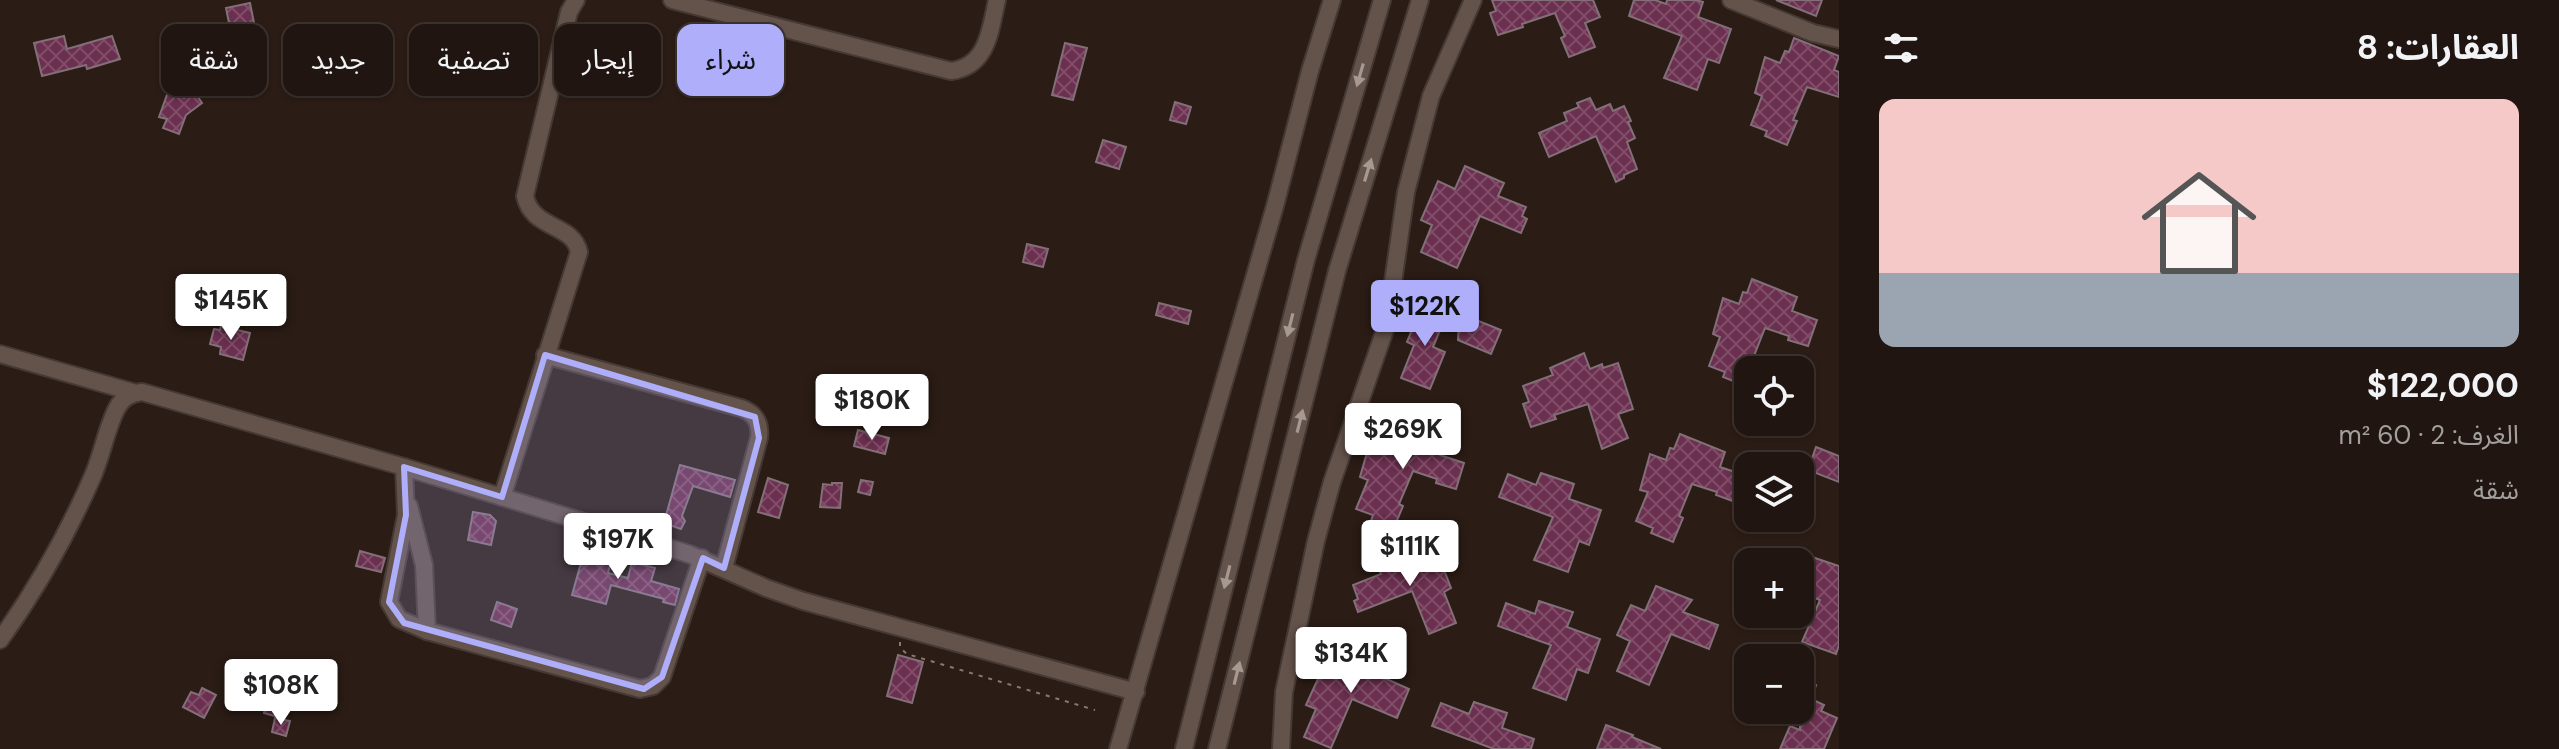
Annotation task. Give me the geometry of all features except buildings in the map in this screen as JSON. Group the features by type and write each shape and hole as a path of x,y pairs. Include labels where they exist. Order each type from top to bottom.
{"street":[{"path":"502,497 579,252 574,239 536,218 525,196 569,12 576,0"},
{"path":"672,0 951,71 971,65 982,54 997,0"},
{"path":"1118,749 1332,0"},
{"path":"1184,749 1306,260 1382,0"},
{"path":"1217,749 1337,271 1420,0"},
{"path":"1281,749 1284,692 1316,541 1332,482 1387,324 1406,192 1431,96 1473,0"},
{"path":"1731,0 1813,33 1839,39"},
{"path":"0,354 136,393 154,394 702,558 785,595 1136,692"},
{"path":"545,355 741,408 755,417 759,438 724,568"},
{"path":"0,640 35,589 81,501 100,459 117,408 136,393"},
{"path":"404,467 407,500 424,565 427,631"},
{"path":"407,500 389,602 399,619 427,631 640,689 649,688 662,677 702,558"}],"path":[{"path":"904,629 900,645 904,653 1095,710"}],"highlighted area":[{"path":"545,355 755,417 759,438 724,568 703,558 662,677 644,689 404,623 389,602 406,515 404,467 502,497"}]}
